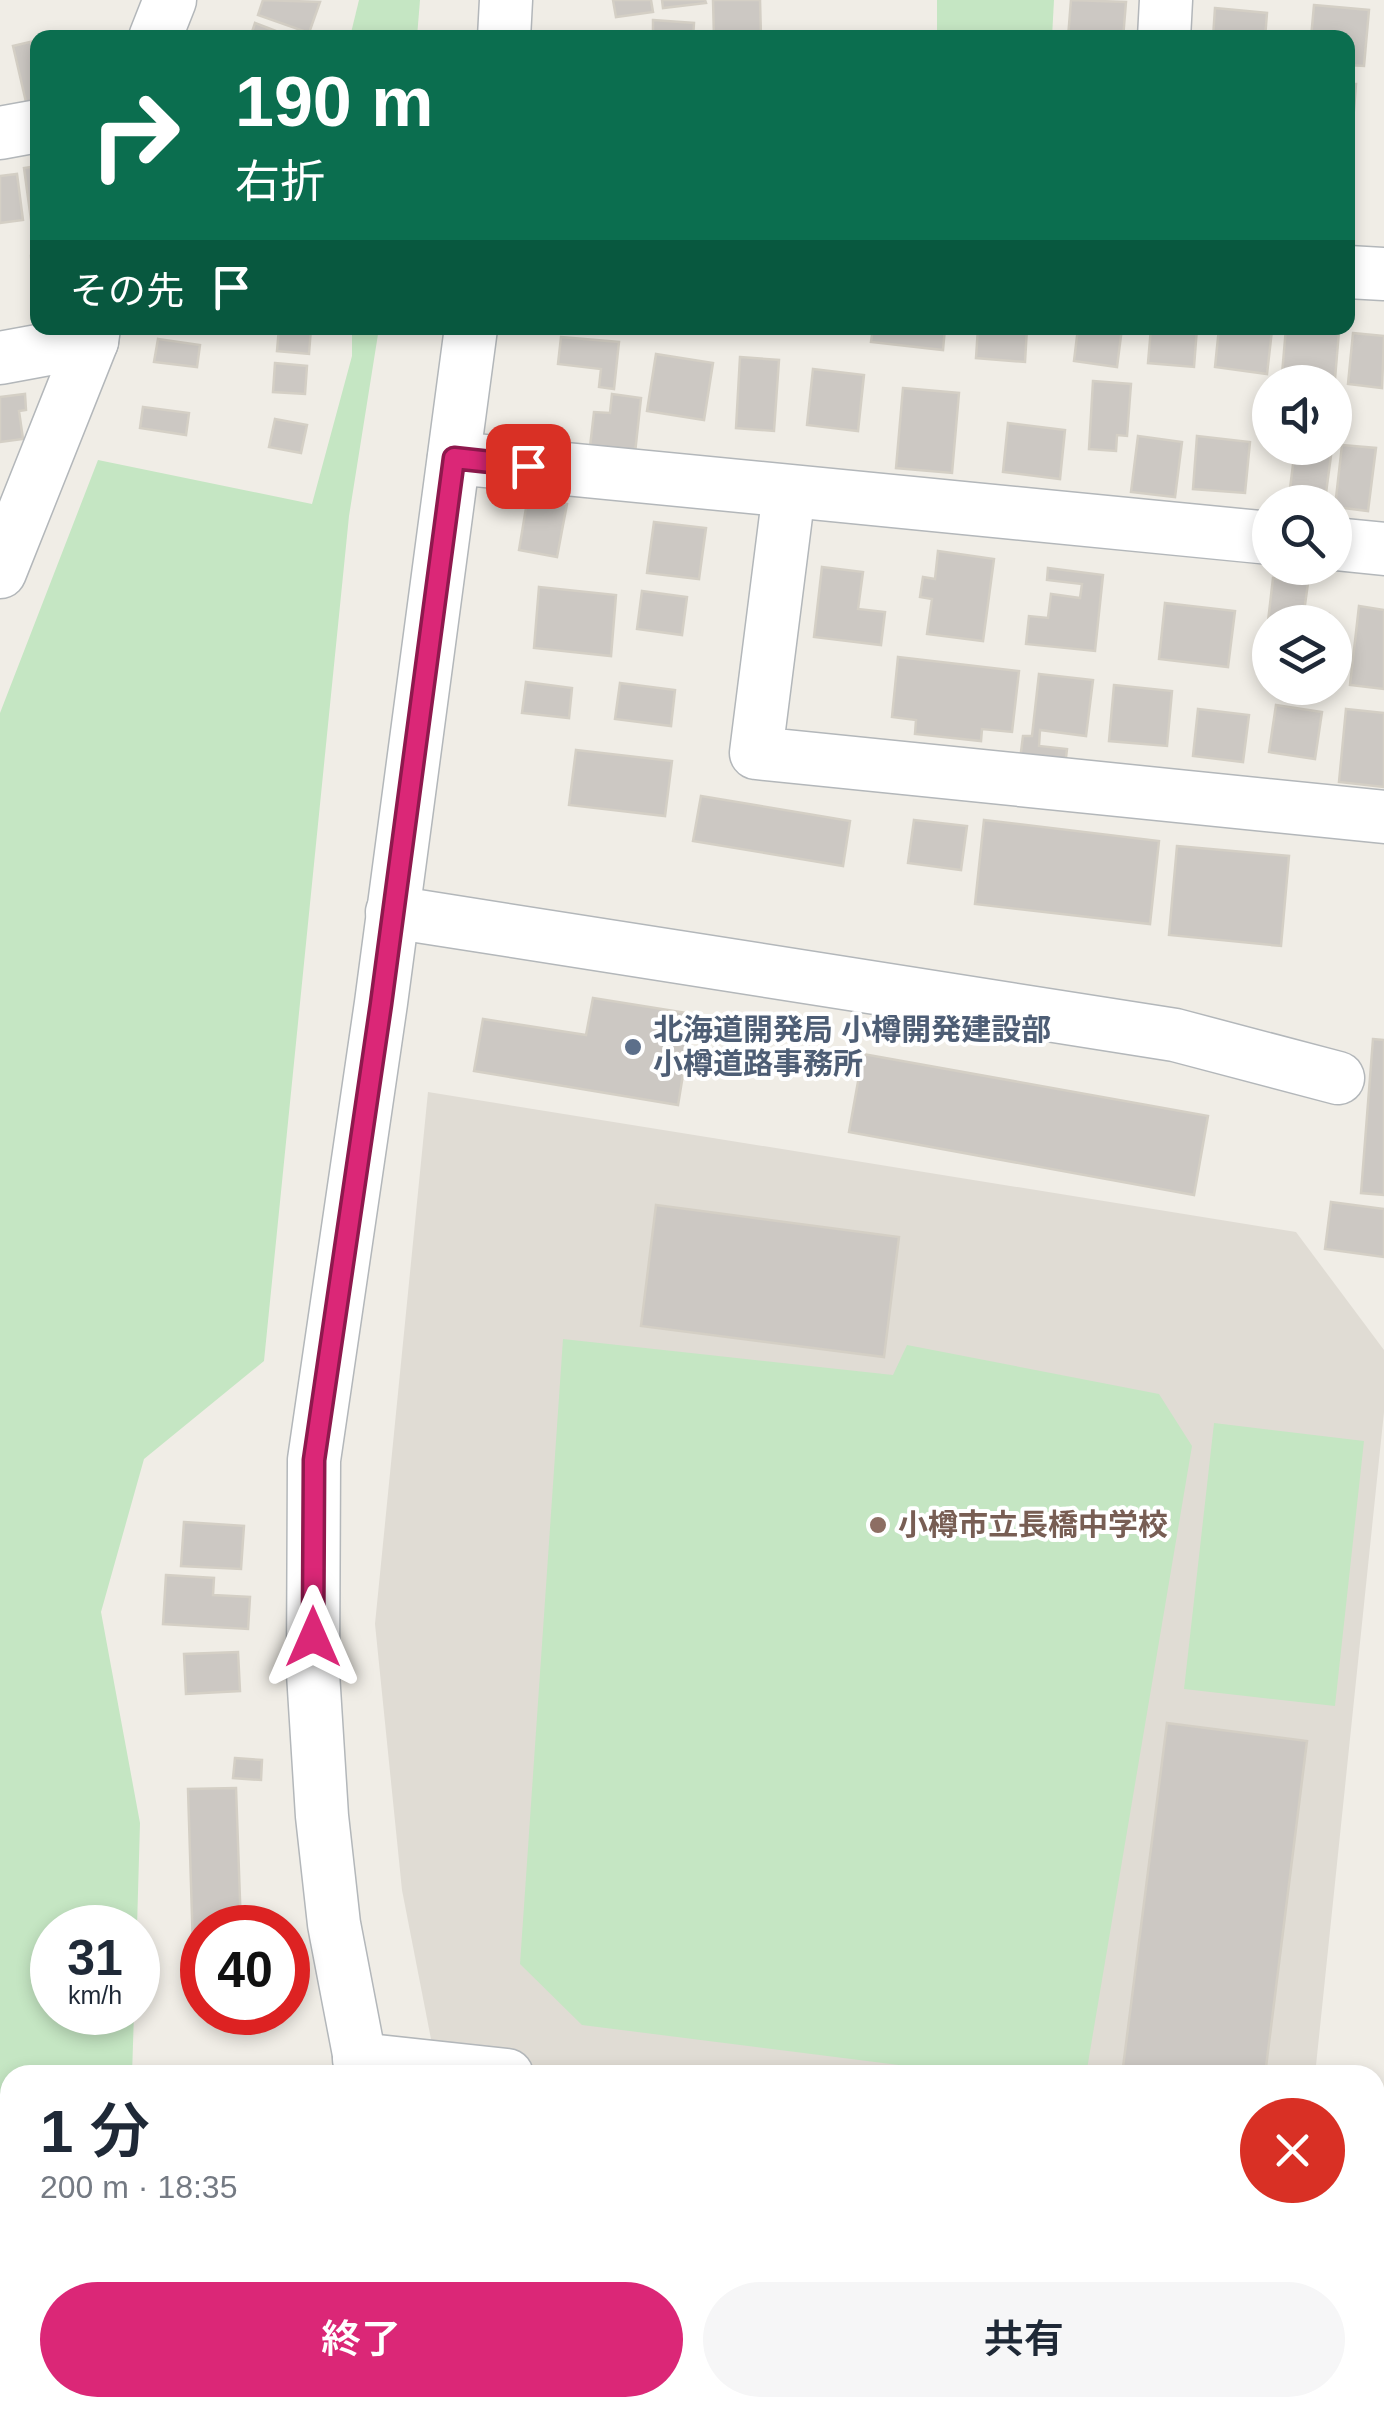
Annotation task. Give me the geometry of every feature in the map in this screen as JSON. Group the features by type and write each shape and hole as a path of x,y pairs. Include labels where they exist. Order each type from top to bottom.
{"street":[{"path":"158,30 170,0"},
{"path":"504,30 506,0"},
{"path":"1164,30 1166,0"},
{"path":"0,133 30,127"},
{"path":"1355,272 1384,274"},
{"path":"0,358 89,335"},
{"path":"0,572 93,335"},
{"path":"361,2065 334,1924 322,1816 313,1673 314,1460 471,335"},
{"path":"454,458 1252,536"},
{"path":"789,492 756,753 1384,817"},
{"path":"1352,545 1384,548"},
{"path":"392,912 1175,1035 1338,1078"}],"shaded area":[{"name":"小樽市立長橋中学校","path":"428,1092 1296,1232 1384,1350 1384,1412 1316,2065 436,2065 402,1890 375,1624"}],"green space":[{"path":"359,0 420,0 418,30 352,30"},
{"path":"937,0 1054,0 1052,30 937,30"},
{"path":"352,335 378,335 349,516 264,1361 144,1459 101,1612 140,1823 138,1905 30,1905 30,2035 133,2035 132,2065 0,2065 0,713 98,460 312,504 352,356"},
{"path":"563,1339 893,1375 907,1345 1159,1394 1192,1446 1088,2065 899,2065 582,2025 520,1964"},
{"path":"1214,1423 1364,1441 1335,1706 1184,1689"}],"building":[{"path":"263,0 320,2 310,30 258,15"},
{"path":"613,0 651,0 653,12 616,17"},
{"path":"662,0 705,0 706,3 663,8"},
{"path":"713,0 760,0 761,30 714,30"},
{"path":"1071,0 1126,2 1124,30 1069,30"},
{"path":"1314,5 1369,10 1364,66 1355,65 1355,30 1312,30"},
{"path":"1215,8 1267,13 1266,30 1214,30"},
{"path":"653,20 694,23 694,30 653,30"},
{"path":"255,23 273,30 253,30"},
{"path":"30,42 30,101 26,102 13,46"},
{"path":"30,167 30,212 24,168"},
{"path":"17,174 23,220 0,223 0,176"},
{"path":"1355,333 1384,336 1382,388 1352,384 1350,365"},
{"path":"278,335 310,335 309,354 277,351"},
{"path":"872,335 944,335 943,350 871,342"},
{"path":"978,335 1027,335 1025,362 976,358"},
{"path":"1077,335 1121,335 1117,367 1074,361"},
{"path":"1150,335 1196,335 1194,367 1148,363"},
{"path":"1218,335 1271,335 1268,365 1252,365 1252,372 1215,367"},
{"path":"1285,335 1339,335 1336,365 1283,365"},
{"path":"561,337 619,342 614,389 599,387 601,369 558,364"},
{"path":"158,339 200,345 197,367 154,362"},
{"path":"656,354 713,363 704,420 647,411"},
{"path":"740,357 779,360 774,431 736,428"},
{"path":"275,363 307,366 305,394 273,392"},
{"path":"813,369 864,375 858,431 807,425"},
{"path":"1093,381 1131,384 1127,436 1117,435 1116,451 1089,449"},
{"path":"903,388 959,393 952,473 896,468"},
{"path":"25,394 26,410 19,411 23,439 0,442 0,397"},
{"path":"612,394 641,398 635,453 590,447 594,412 610,413"},
{"path":"143,407 189,413 186,435 140,428"},
{"path":"275,419 307,425 301,453 269,447"},
{"path":"1008,423 1065,430 1060,479 1003,472"},
{"path":"1138,436 1182,442 1175,497 1131,492"},
{"path":"1197,436 1250,442 1245,493 1193,489"},
{"path":"1352,446 1376,448 1368,511 1352,509 1352,485 1337,485 1340,465 1352,465"},
{"path":"1293,465 1330,465 1327,485 1290,485"},
{"path":"528,496 567,504 557,557 519,550"},
{"path":"654,522 706,528 699,579 647,573"},
{"path":"938,551 994,559 983,641 927,634 932,599 920,597 923,577 935,579"},
{"path":"822,567 863,572 858,609 885,612 881,645 814,637"},
{"path":"1048,568 1103,575 1095,651 1026,644 1029,616 1048,618 1051,594 1080,598 1082,584 1047,580"},
{"path":"1272,585 1308,585 1305,605 1270,605"},
{"path":"539,587 616,595 611,656 534,648"},
{"path":"642,591 687,597 682,635 637,629"},
{"path":"1165,603 1235,611 1228,667 1159,659"},
{"path":"1359,606 1384,610 1384,689 1352,685"},
{"path":"898,657 1019,671 1012,732 982,729 981,741 915,734 916,720 892,717"},
{"path":"1039,674 1093,680 1086,736 1040,730 1039,746 1067,749 1065,766 1020,760 1023,736 1032,736"},
{"path":"526,682 572,688 569,718 522,713"},
{"path":"620,683 675,690 671,726 615,719"},
{"path":"1114,685 1172,691 1167,746 1109,741"},
{"path":"1276,705 1322,712 1315,759 1269,752"},
{"path":"1198,709 1249,715 1243,762 1193,756"},
{"path":"1346,709 1384,713 1384,787 1339,782"},
{"path":"576,750 672,761 665,816 569,805"},
{"path":"701,796 850,821 843,866 693,841"},
{"path":"914,820 967,826 961,870 908,863"},
{"path":"984,820 1159,841 1150,924 975,904"},
{"path":"1177,846 1289,856 1281,946 1169,935"},
{"path":"593,998 693,1014 678,1105 474,1071 483,1019 586,1035"},
{"path":"1373,1039 1384,1040 1384,1195 1361,1193"},
{"path":"863,1054 1208,1116 1194,1195 849,1132"},
{"path":"1331,1202 1384,1209 1384,1257 1325,1249"},
{"path":"656,1205 899,1237 884,1357 641,1326"},
{"path":"184,1522 244,1526 241,1569 181,1566"},
{"path":"166,1575 214,1578 213,1595 250,1597 248,1629 163,1624"},
{"path":"238,1652 240,1691 186,1694 184,1654"},
{"path":"1167,1723 1307,1741 1266,2065 1123,2065"},
{"path":"235,1758 262,1760 261,1780 233,1778"},
{"path":"236,1788 240,1905 192,1905 188,1789"}],"place":[{"name":"北海道開発局 小樽開発建設部 小樽道路事務所","path":"633,1047"},
{"name":"小樽市立長橋中学校","path":"878,1525"}],"route":[{"path":"313,1637 314,1460 381,1004 454,458 528,466"}]}
